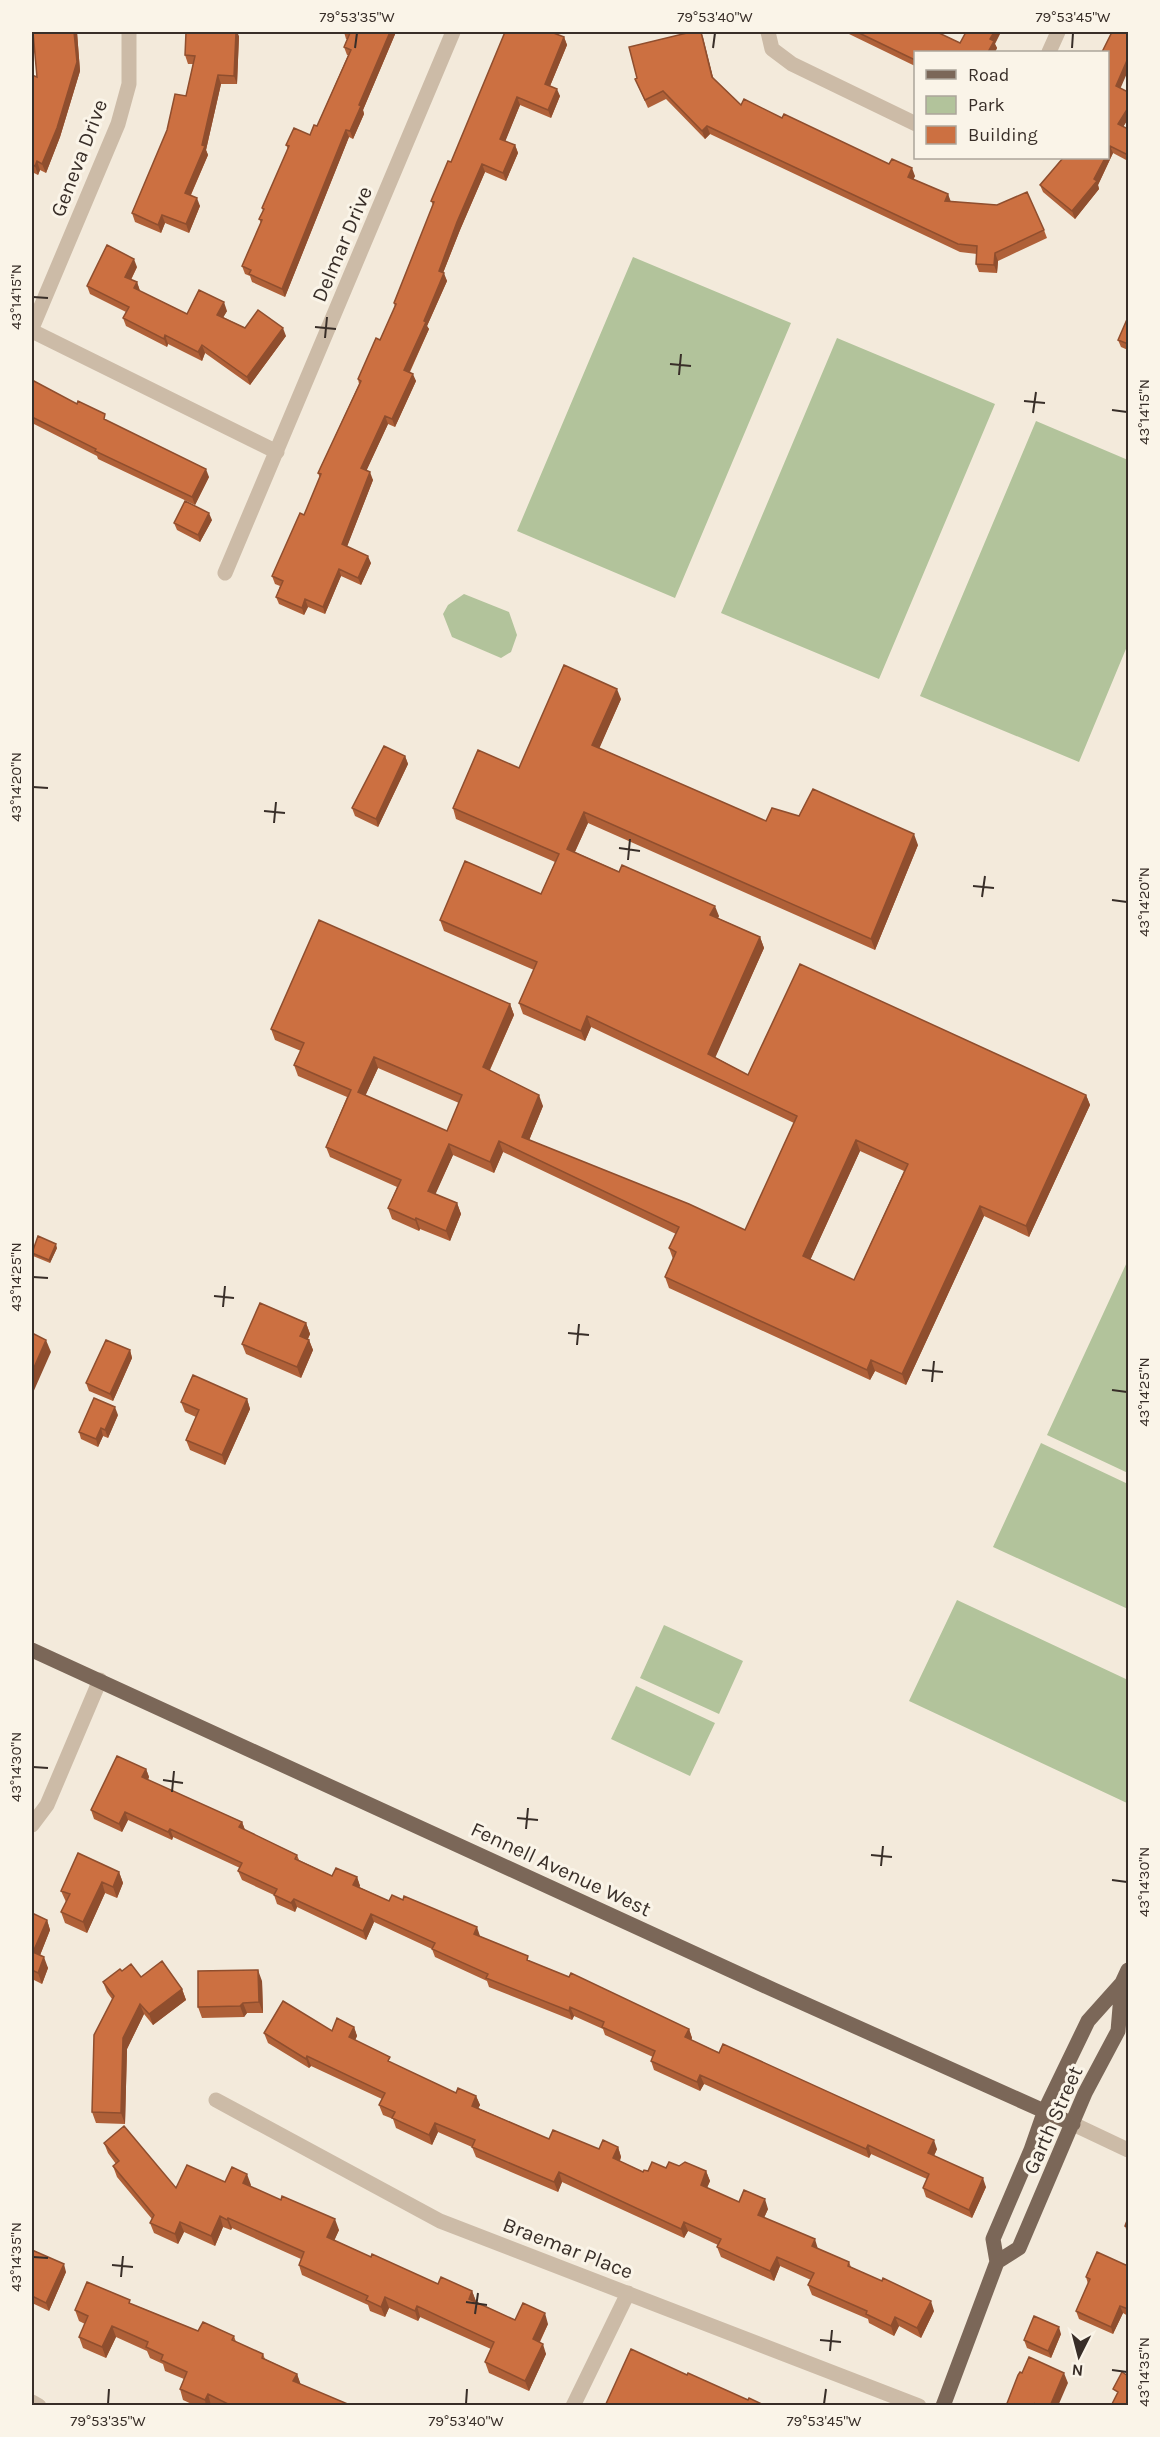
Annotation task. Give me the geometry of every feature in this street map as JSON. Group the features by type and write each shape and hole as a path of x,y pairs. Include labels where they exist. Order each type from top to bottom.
{"main road":[{"name":"Fennell Avenue West","path":"32,1650 774,1990 1073,2124"},
{"name":"Garth Street","path":"943,2406 997,2262 993,2239 1031,2150 1045,2110 1088,2021 1125,1977"},
{"name":"Garth Street","path":"997,2262 1019,2248 1085,2093 1118,2031 1125,1977"}],"street":[{"name":"Geneva Drive","path":"32,330 118,124 129,84 129,32"},
{"name":"Delmar Drive","path":"225,573 453,32"},
{"path":"768,32 772,49 792,64 914,124"},
{"path":"1048,51 1058,32"},
{"path":"32,330 277,452"},
{"path":"32,1825 47,1805 100,1680"},
{"name":"Braemar Place","path":"216,2100 440,2221 919,2406"},
{"path":"1073,2124 1128,2150"},
{"path":"573,2406 628,2293"},
{"path":"32,2402 39,2406"}],"green space":[{"path":"633,257 791,323 675,598 517,531"},
{"path":"837,338 995,404 879,679 721,613"},
{"path":"1036,421 1128,460 1128,644 1079,762 920,696"},
{"path":"464,594 509,612 517,635 511,652 501,658 452,637 443,614 448,605"},
{"path":"1128,1260 1128,1473 1047,1435"},
{"path":"1041,1443 1128,1484 1128,1609 993,1547"},
{"path":"957,1600 1128,1680 1127,1803 909,1701"},
{"path":"664,1625 743,1661 719,1714 640,1678"},
{"path":"636,1686 715,1723 690,1776 611,1739"}],"building":[{"path":"33,32 74,32 77,62 57,128 42,164 37,161 35,166 32,164 32,75 37,77"},
{"path":"186,32 236,32 234,76 218,75 202,145 205,146 185,193 197,198 186,224 162,215 158,225 132,213 167,130 175,94 186,96 195,56 185,55"},
{"path":"345,32 390,32 350,131 346,130 282,289 249,274 251,270 242,266 262,220 259,219 264,209 262,208 289,146 286,145 294,128 310,135 314,125 317,126 351,50 344,47 350,33"},
{"path":"505,32 551,32 564,37 545,84 557,89 548,110 517,97 500,139 515,145 503,173 482,164 457,222 439,271 444,273 424,321 426,322 404,370 413,374 392,419 385,416 361,468 370,472 342,544 368,556 358,578 339,569 323,607 305,599 302,608 276,597 283,581 272,576 300,513 304,515 321,474 318,473 361,381 358,379 376,338 380,340 396,304 394,303 434,202 431,201 448,161 451,162"},
{"path":"691,32 701,32 712,77 741,105 744,99 782,118 784,114 889,164 892,159 912,168 908,177 948,194 945,201 997,205 1027,192 1044,230 995,253 994,265 976,264 977,246 958,244 707,126 702,131 663,91 645,100 635,79 637,78 629,47"},
{"path":"857,32 937,32 960,43 966,32 994,32 990,39 994,41 989,51 914,51 914,60"},
{"path":"1112,32 1128,32 1128,58 1116,86 1128,92 1128,108 1118,124 1128,129 1128,155 1110,146 1109,148 1109,51 1102,51"},
{"path":"1062,159 1104,159 1094,179 1097,181 1072,211 1040,185"},
{"path":"107,245 134,259 125,277 137,282 134,288 187,314 199,290 224,302 217,315 245,328 258,310 283,328 247,377 202,345 198,352 165,335 164,339 123,318 129,307 87,286"},
{"path":"1128,317 1128,344 1118,340"},
{"path":"32,380 77,404 78,401 105,414 104,419 206,469 192,497 95,451 96,449 32,417"},
{"path":"185,501 209,513 198,535 174,523"},
{"path":"564,665 617,689 592,745 766,821 772,808 799,816 813,789 914,834 871,939 584,812 567,849 619,872 622,865 715,906 710,915 760,937 708,1054 748,1075 800,964 1086,1095 1026,1226 980,1206 902,1374 871,1360 867,1370 665,1277 676,1252 669,1248 679,1227 499,1141 490,1162 449,1144 428,1191 457,1203 446,1231 388,1208 401,1180 326,1147 351,1090 294,1065 304,1043 271,1029 319,920 510,1004 483,1067 539,1095 522,1137 689,1204 745,1230 797,1116 587,1016 581,1031 519,1003 537,962 440,920 465,861 541,894 559,854 453,808 478,750 519,768","holes":["374,1057 462,1095 447,1131 358,1092","856,1140 908,1164 854,1280 803,1256"]},
{"path":"384,746 405,756 376,819 352,808"},
{"path":"38,1236 56,1244 49,1260 32,1253"},
{"path":"260,1303 306,1323 300,1336 309,1340 297,1367 242,1344"},
{"path":"32,1333 46,1340 32,1372"},
{"path":"106,1340 130,1350 110,1394 86,1383"},
{"path":"193,1375 247,1399 222,1455 186,1440 199,1410 181,1402"},
{"path":"94,1398 115,1407 105,1430 101,1428 96,1439 79,1432"},
{"path":"117,1756 146,1769 142,1777 242,1822 239,1827 297,1855 295,1859 332,1876 336,1868 357,1877 353,1885 389,1901 392,1895 403,1900 404,1896 477,1927 474,1934 528,1956 527,1960 569,1977 571,1973 689,2029 685,2037 719,2053 723,2044 934,2140 928,2153 983,2178 969,2210 923,2188 929,2174 868,2145 866,2149 700,2075 697,2082 651,2061 655,2051 602,2027 604,2022 570,2007 569,2011 486,1978 488,1974 432,1949 435,1943 371,1914 363,1931 294,1899 291,1903 274,1895 277,1889 238,1871 242,1863 170,1829 168,1832 125,1812 119,1824 91,1810"},
{"path":"78,1853 119,1872 113,1887 102,1882 83,1922 61,1912 70,1894 61,1891"},
{"path":"32,1913 47,1920 33,1952 44,1957 38,1973 32,1970"},
{"path":"162,1961 182,1989 149,2014 140,2004 123,2038 121,2113 92,2112 94,2035 114,1996 103,1982 131,1964 141,1977"},
{"path":"258,1970 259,2002 243,2003 240,2006 198,2007 198,1971"},
{"path":"283,2001 332,2031 337,2018 354,2027 349,2037 390,2057 388,2061 456,2093 458,2088 476,2096 472,2106 549,2139 553,2130 599,2149 603,2140 618,2147 613,2158 643,2172 648,2171 652,2162 666,2168 669,2162 679,2166 685,2162 706,2171 701,2185 739,2202 744,2190 765,2199 758,2215 815,2239 812,2246 849,2262 848,2266 882,2281 883,2278 931,2301 917,2328 895,2317 891,2326 866,2314 867,2311 808,2285 814,2273 777,2257 770,2271 717,2247 721,2239 684,2222 681,2229 559,2172 554,2182 472,2147 475,2140 435,2123 429,2135 392,2118 395,2112 379,2105 385,2093 307,2056 306,2059 264,2033"},
{"path":"124,2126 176,2188 187,2165 225,2182 232,2167 247,2174 243,2183 281,2200 282,2196 335,2219 327,2237 371,2257 372,2254 438,2284 441,2277 472,2291 469,2299 515,2320 523,2303 545,2313 533,2339 543,2344 525,2381 485,2362 494,2342 417,2306 415,2311 385,2297 381,2307 366,2300 368,2296 299,2265 304,2252 228,2218 227,2220 220,2216 211,2236 180,2222 175,2234 150,2223 154,2215 113,2166 119,2161 104,2143"},
{"path":"32,2250 64,2264 46,2303 32,2296"},
{"path":"1097,2252 1128,2266 1128,2309 1120,2306 1111,2327 1076,2311 1090,2279 1086,2277"},
{"path":"87,2282 130,2300 129,2303 198,2331 203,2322 234,2336 232,2340 263,2354 262,2358 297,2374 293,2381 350,2406 232,2406 208,2394 205,2400 180,2389 187,2372 161,2360 163,2355 146,2347 148,2342 112,2326 102,2347 79,2337 88,2316 75,2310"},
{"path":"1034,2316 1059,2327 1048,2351 1024,2340"},
{"path":"631,2349 687,2375 688,2373 766,2406 605,2406"},
{"path":"1029,2357 1064,2373 1050,2406 1035,2404 1035,2406 1006,2406 1018,2375 1022,2373"},
{"path":"1122,2372 1128,2376 1128,2406 1111,2406 1118,2392 1113,2389"}]}
